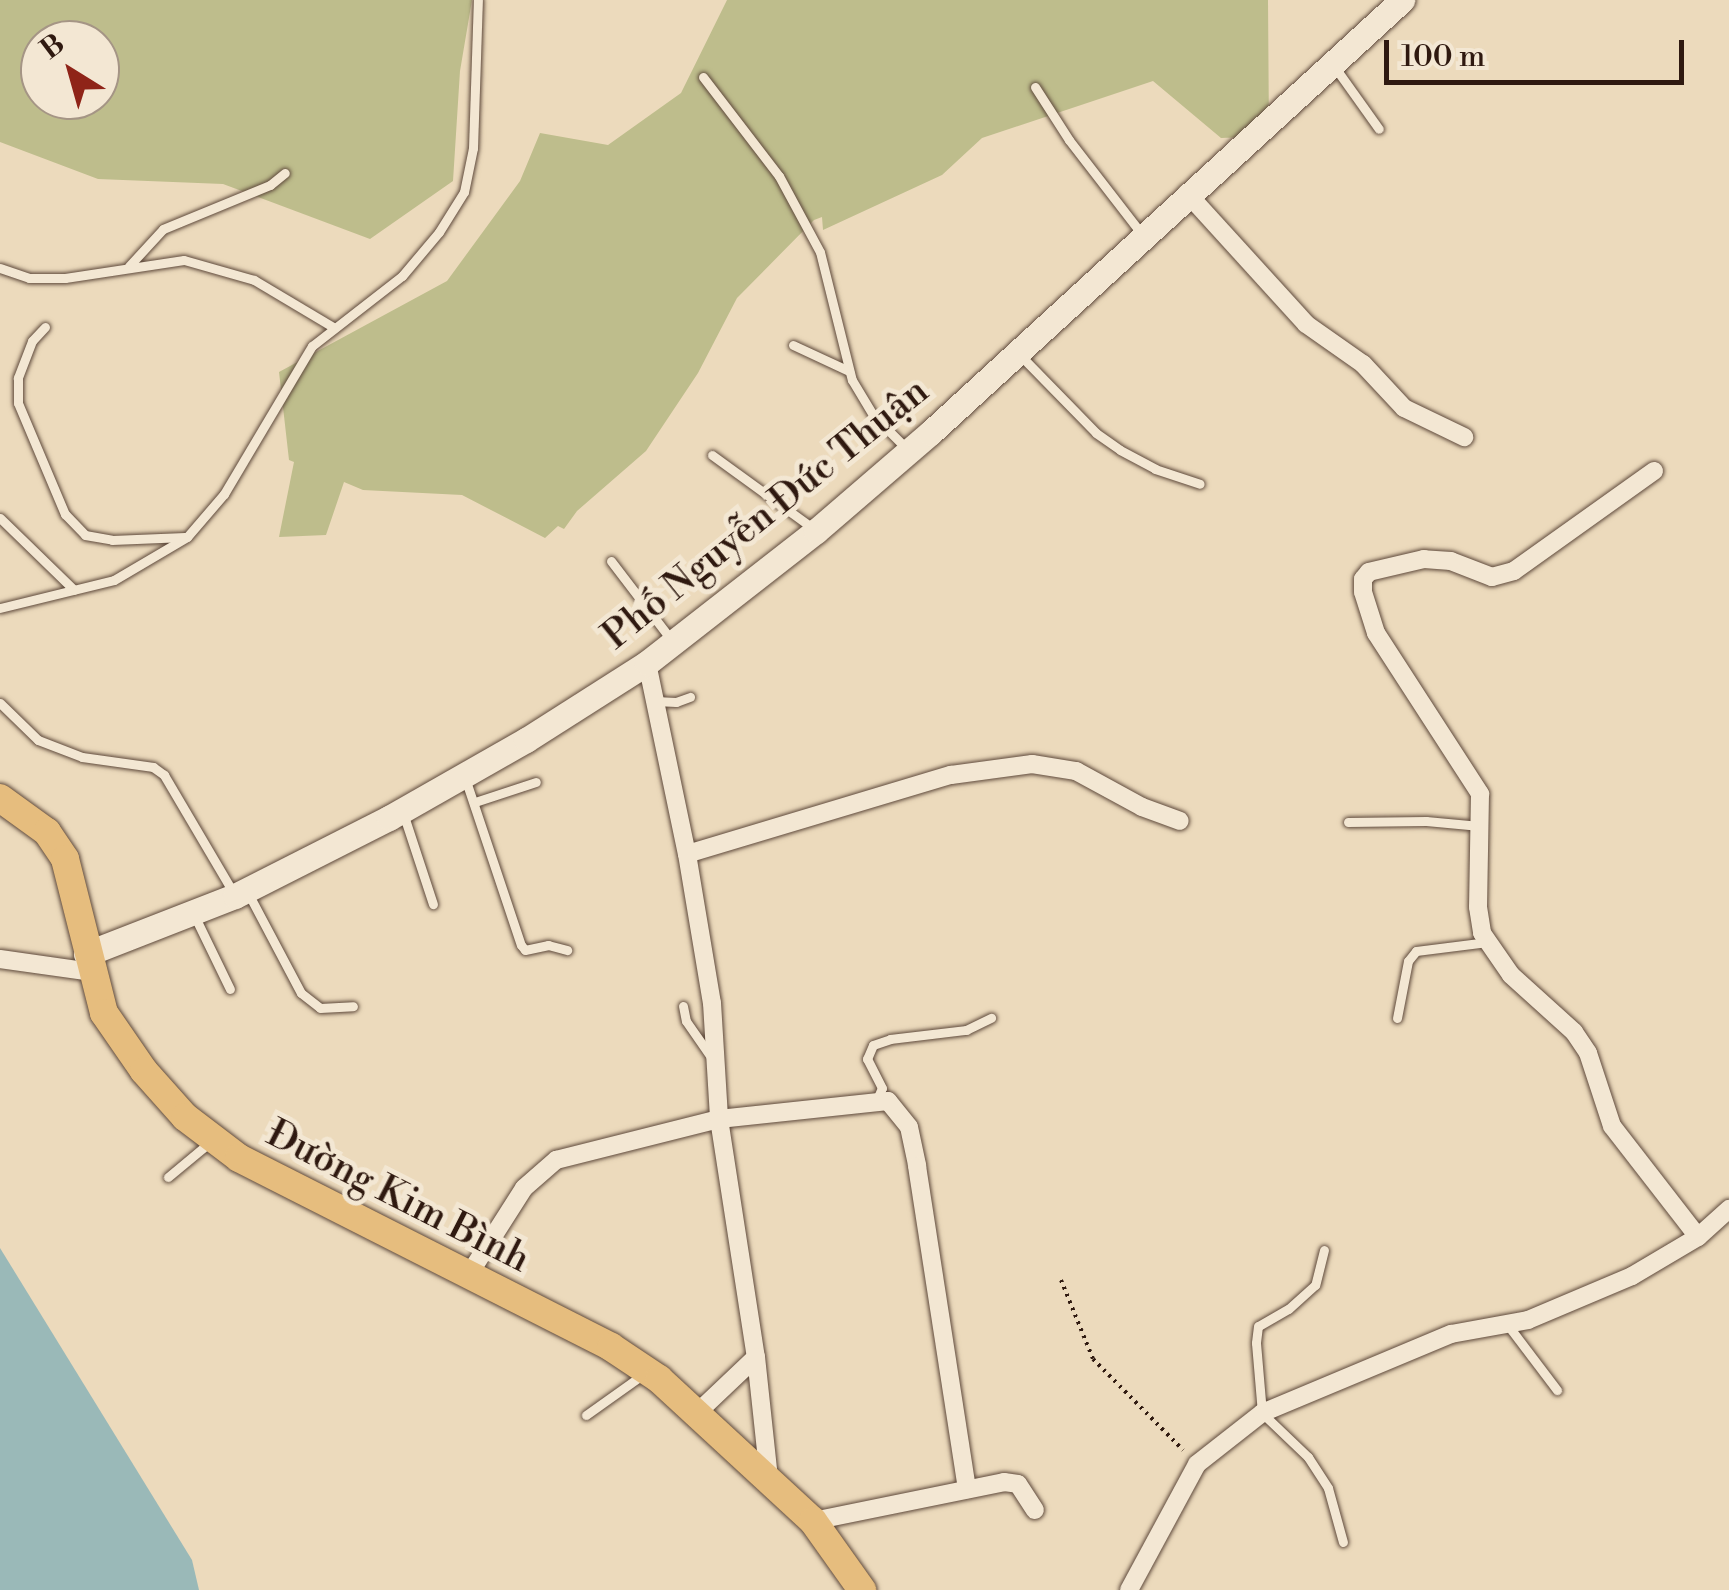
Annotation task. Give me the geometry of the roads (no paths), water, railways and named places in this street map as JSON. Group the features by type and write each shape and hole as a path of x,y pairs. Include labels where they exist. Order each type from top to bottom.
{"main road":[{"name":"Đường Kim Bình","path":"0,798 47,832 65,859 89,963 112,1029 154,1083 212,1141 611,1347 647,1371 813,1520 862,1590"}],"street":[{"name":"Phố Nguyễn Đức Thuận","path":"89,963 241,894 402,810 647,663 816,531 1018,353 1187,193 1402,0"},
{"path":"1187,193 1294,314 1362,364 1404,408 1464,437"},
{"path":"1654,470 1514,571 1492,577 1451,561 1424,559 1384,566 1363,579 1368,618 1480,794 1478,908 1487,942 1511,976 1574,1032 1588,1053 1612,1126 1698,1237"},
{"path":"647,663 687,854 712,1003 719,1119 756,1358 769,1479"},
{"path":"687,854 951,775 1032,764 1076,771 1142,808 1180,821"},
{"path":"0,959 89,963"},
{"path":"468,1276 524,1188 556,1160 719,1119 877,1098 888,1101 909,1127 967,1489"},
{"path":"1129,1590 1196,1464 1262,1413 1438,1338 1528,1320 1632,1276 1698,1237 1729,1209"},
{"path":"697,1413 756,1358"},
{"path":"813,1520 1004,1482 1018,1484 1035,1510"}],"lane":[{"path":"0,608 114,580 187,537 224,494 312,346 402,276 439,232 464,192 477,99 478,0"},
{"path":"1333,64 1378,129"},
{"path":"703,77 779,176 820,252 848,372 873,415 908,450"},
{"path":"1035,88 1068,140 1143,236"},
{"path":"128,266 162,229 270,184 285,173"},
{"path":"0,268 29,278 65,278 184,260 230,270 333,326"},
{"path":"45,328 32,341 18,378 18,403 65,514 85,535 112,540 187,537"},
{"path":"793,346 848,372"},
{"path":"1018,353 1096,433 1155,470 1200,484"},
{"path":"712,456 816,531"},
{"path":"0,518 74,590"},
{"path":"611,560 673,642"},
{"path":"655,701 676,702 690,697"},
{"path":"0,703 38,740 82,757 154,767 164,775 301,993 320,1008 354,1006"},
{"path":"464,775 521,946 525,950 548,945 567,950"},
{"path":"475,802 536,782"},
{"path":"402,810 433,904"},
{"path":"1348,822 1426,820 1482,826"},
{"path":"194,915 230,990"},
{"path":"1397,1018 1408,961 1416,951 1487,942"},
{"path":"683,1006 686,1021 716,1063"},
{"path":"877,1098 882,1088 868,1059 873,1045 890,1039 966,1030 991,1018"},
{"path":"168,1176 212,1141"},
{"path":"1324,1250 1315,1285 1288,1309 1258,1326 1262,1413 1308,1457 1318,1472 1328,1488 1344,1542"},
{"path":"1507,1324 1557,1390"},
{"path":"586,1415 647,1371"}],"water":[{"path":"0,1248 192,1560 199,1590 0,1590"}]}
